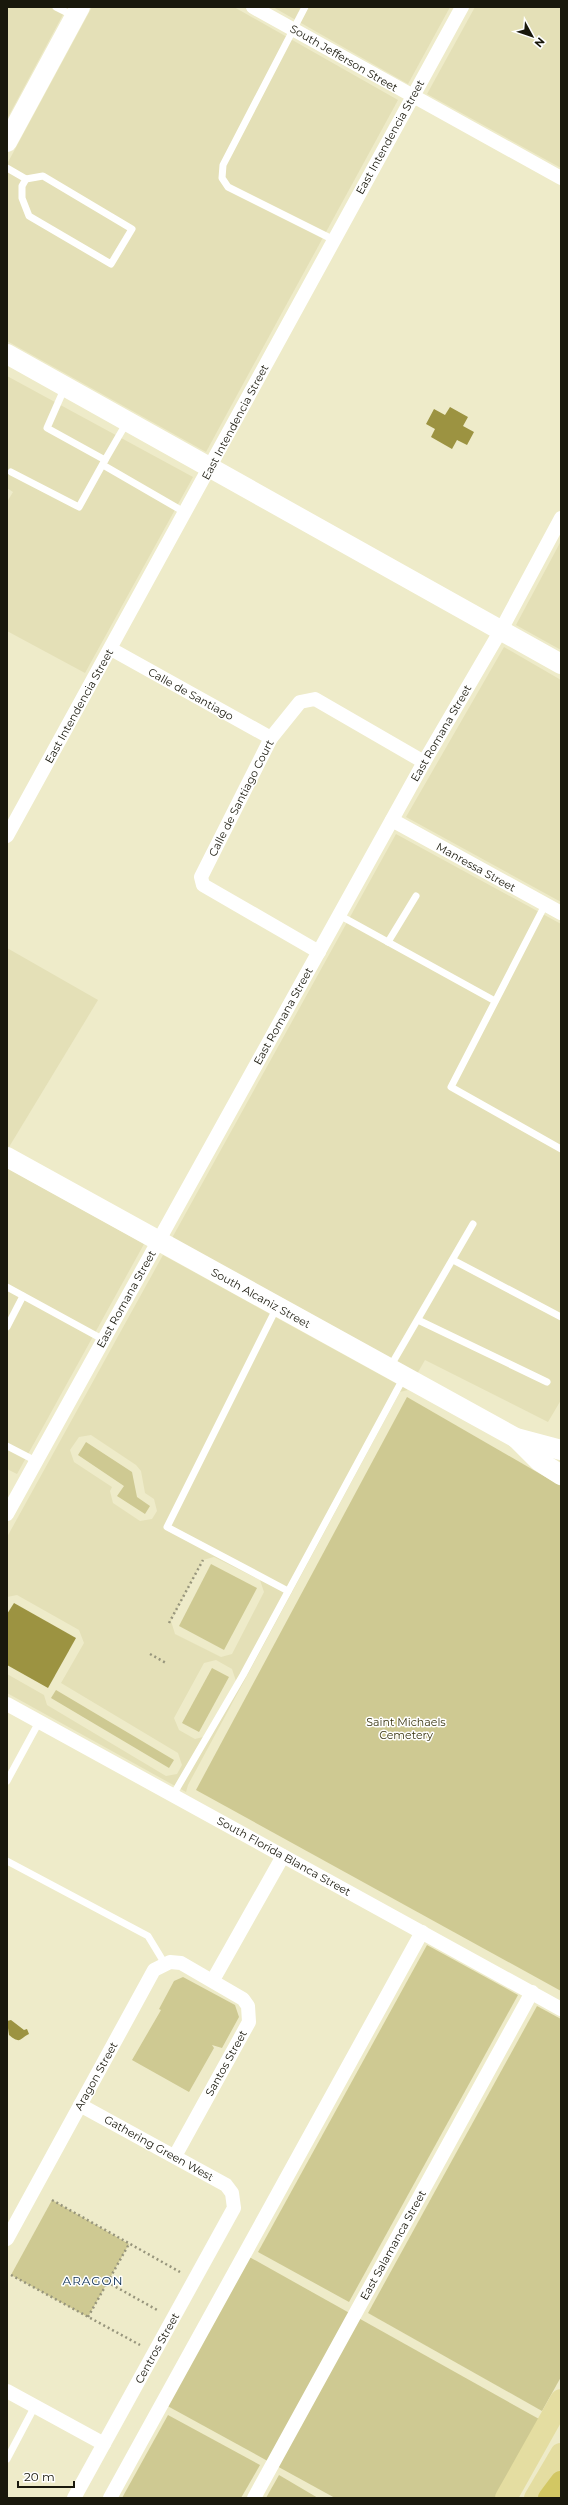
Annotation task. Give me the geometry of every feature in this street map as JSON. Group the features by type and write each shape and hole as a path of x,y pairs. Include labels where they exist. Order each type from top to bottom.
{"highway":[{"path":"549,2498 561,2482"}],"main road":[{"path":"506,2498 561,2400"},
{"path":"535,2498 561,2454"}],"street":[{"name":"South Jefferson Street","path":"253,7 561,178"},
{"name":"East Intendencia Street","path":"7,836 186,513 462,7"},
{"path":"7,142 77,12"},
{"path":"7,354 561,664"},
{"name":"East Romana Street","path":"7,1514 424,762 501,630 561,518"},
{"name":"Calle de Santiago","path":"111,649 271,738"},
{"name":"Calle de Santiago Court","path":"319,952 203,885 201,877 271,738 300,702 315,699 424,762"},
{"name":"Manressa Street","path":"392,820 561,913"},
{"name":"South Alcaniz Street","path":"7,1157 516,1438"},
{"path":"516,1438 561,1449"},
{"path":"516,1438 539,1461 561,1475"},
{"name":"South Florida Blanca Street","path":"7,1704 561,2008"},
{"path":"165,1964 181,1963 213,1980 283,1856"},
{"path":"110,2498 422,1932"},
{"name":"Aragon Street","path":"7,2239 154,1970 165,1964"},
{"name":"Santos Street","path":"175,2156 249,2022 248,2006 243,1999 213,1980"},
{"name":"East Salamanca Street","path":"254,2498 532,1992"},
{"name":"Gathering Green West","path":"80,2105 226,2185 233,2197"},
{"name":"Centros Street","path":"74,2498 234,2208 233,2197"},
{"path":"7,2391 104,2444"}],"lane":[{"path":"56,7 77,12"},
{"path":"305,7 223,166 222,178 228,187 334,240"},
{"path":"7,168 26,179 43,176 132,229 111,264 29,216 22,198 22,186 26,179"},
{"path":"65,387 46,428 186,513"},
{"path":"12,472 79,507 128,421"},
{"path":"388,942 416,896"},
{"path":"545,905 450,1087 561,1149"},
{"path":"339,915 495,1001"},
{"path":"173,1795 243,1675 288,1591 396,1373 418,1320 473,1224"},
{"path":"453,1260 561,1318"},
{"path":"7,1287 104,1340"},
{"path":"7,1327 24,1296"},
{"path":"278,1307 167,1528 288,1591"},
{"path":"418,1320 547,1382"},
{"path":"7,1446 36,1461"},
{"path":"7,1781 39,1722"},
{"path":"7,1861 148,1936 165,1964"},
{"path":"7,2459 35,2406"}],"path":[{"path":"169,1623 204,1558"},
{"path":"150,1654 166,1663"},
{"path":"52,2200 186,2276"},
{"path":"88,2317 129,2244"},
{"path":"10,2275 146,2348"},
{"path":"107,2282 164,2313"}],"shaded area":[{"path":"7,7 67,7 7,119"},
{"path":"92,7 234,7 398,100 206,452 7,341 7,164"},
{"path":"273,7 450,7 408,84"},
{"path":"475,7 561,7 561,168 427,94"},
{"path":"7,376 193,477 85,673 7,631 7,502 13,492 7,488"},
{"path":"450,407 468,417 463,426 474,432 467,445 457,440 452,449 431,437 435,429 426,424 434,409 445,415"},
{"path":"561,541 561,650 516,625"},
{"path":"504,647 561,680 561,902 406,817"},
{"path":"396,834 561,924 561,1400 548,1422 425,1360 417,1374 172,1238"},
{"path":"7,948 98,1000 9,1147 7,1146"},
{"path":"7,1168 144,1244 17,1474 7,1469"},
{"path":"163,1255 408,1390 400,1392 188,1785 186,1792 7,1693 7,1674 44,1695 47,1705 166,1776 177,1774 182,1765 178,1753 61,1683 84,1643 79,1630 17,1595 7,1597 7,1537","holes":["91,1435 136,1465 141,1471 145,1493 154,1499 157,1511 152,1519 140,1521 113,1503 110,1491 112,1487 74,1462 70,1450 79,1437","214,1557 260,1580 264,1592 232,1654 221,1657 175,1634 171,1621 203,1560","216,1660 232,1669 236,1681 207,1736 195,1739 179,1730 174,1718 204,1663"]},
{"path":"14,1603 76,1638 48,1688 7,1665 7,1614"},
{"path":"11,2020 24,2030 27,2029 29,2034 20,2040 16,2040 9,2035 7,2021"}],"green space":[{"name":"Saint Michaels Cemetery","path":"407,1397 561,1486 561,1991 196,1790"},
{"path":"86,1442 132,1472 137,1497 150,1506 145,1514 117,1496 124,1486 78,1455"},
{"path":"211,1564 257,1588 224,1650 179,1626"},
{"path":"212,1668 229,1677 199,1732 182,1723"},
{"path":"56,1690 174,1760 169,1768 51,1698"},
{"path":"427,1945 518,1995 349,2302 258,2252"},
{"path":"183,1977 235,2005 239,2017 222,2048 212,2045 214,2048 189,2092 132,2060 161,2010 159,2009 174,1981"},
{"path":"537,2006 561,2019 561,2377 542,2411 368,2313"},
{"path":"52,2200 129,2244 88,2317 11,2275"},
{"path":"244,2254 548,2424 506,2498 335,2498 162,2403"},
{"path":"168,2415 260,2465 241,2498 122,2498"},
{"path":"279,2475 318,2498 266,2498"}],"district":[{"name":"ARAGON","path":"93,2280"}]}
